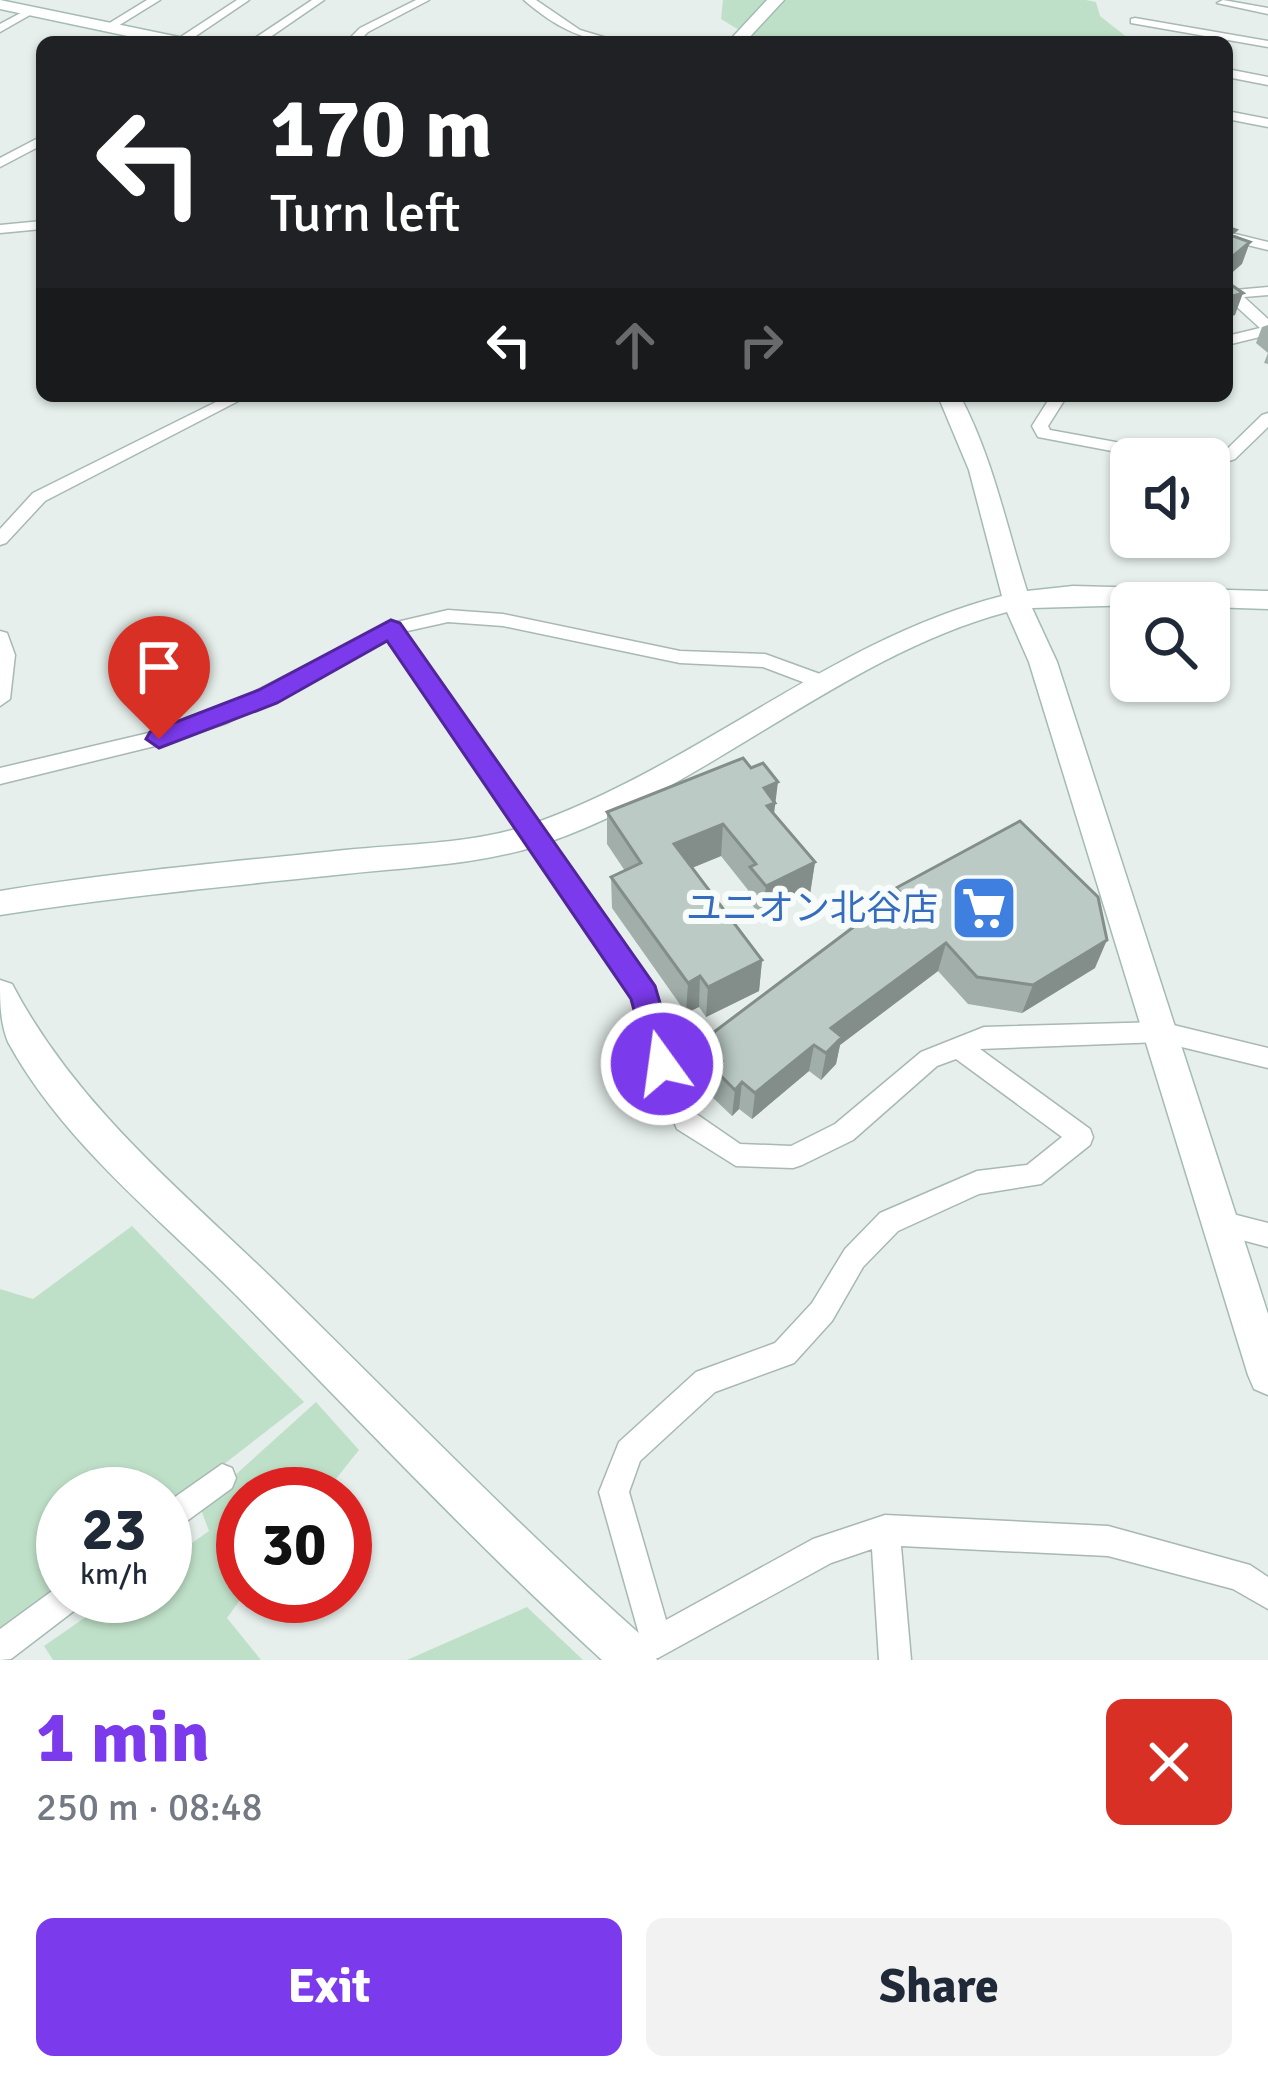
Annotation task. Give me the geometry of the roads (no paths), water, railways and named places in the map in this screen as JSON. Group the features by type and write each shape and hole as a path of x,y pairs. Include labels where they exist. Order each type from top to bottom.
{"street":[{"path":"0,4 114,36 155,0"},
{"path":"188,36 244,0"},
{"path":"264,36 319,0"},
{"path":"358,36 424,0"},
{"path":"529,0 576,32 591,36"},
{"path":"742,36 776,0"},
{"path":"1222,3 1268,10"},
{"path":"0,28 32,11"},
{"path":"1135,21 1222,36"},
{"path":"1233,38 1268,44"},
{"path":"1233,74 1268,80"},
{"path":"1233,116 1268,123"},
{"path":"0,163 36,143"},
{"path":"0,229 36,226"},
{"path":"1233,237 1268,246"},
{"path":"1233,292 1268,291"},
{"path":"1233,295 1268,329 1233,339"},
{"path":"0,539 40,497 228,402"},
{"path":"952,402 972,449 1011,570 1016,601 1043,662 1268,1375"},
{"path":"1054,402 1040,426 1044,434 1110,446"},
{"path":"1230,455 1268,418"},
{"path":"0,903 93,888 453,851 536,835 629,795 932,627 1016,601 1073,595 1268,600"},
{"path":"0,776 159,739 220,718 391,628 448,616 502,620 680,657 765,661 824,683"},
{"path":"391,628 645,995 662,1064 686,1121 736,1155 793,1157 844,1132 928,1059 984,1036 1161,1032 1268,1058"},
{"path":"0,637 6,655 0,699"},
{"path":"0,994 39,1063 84,1116 380,1415 640,1652"},
{"path":"640,1652 614,1492 628,1452 706,1382 784,1353 822,1312 854,1258 889,1222 977,1184 1032,1176 1081,1137 958,1047"},
{"path":"1221,1223 1268,1235"},
{"path":"192,1501 216,1483"},
{"path":"640,1652 824,1550 885,1530 1108,1541 1239,1576 1268,1594"},
{"path":"885,1530 895,1660"},
{"path":"0,1648 36,1620"}],"place":[{"name":"ユニオン北谷店","path":"984,908"}]}
